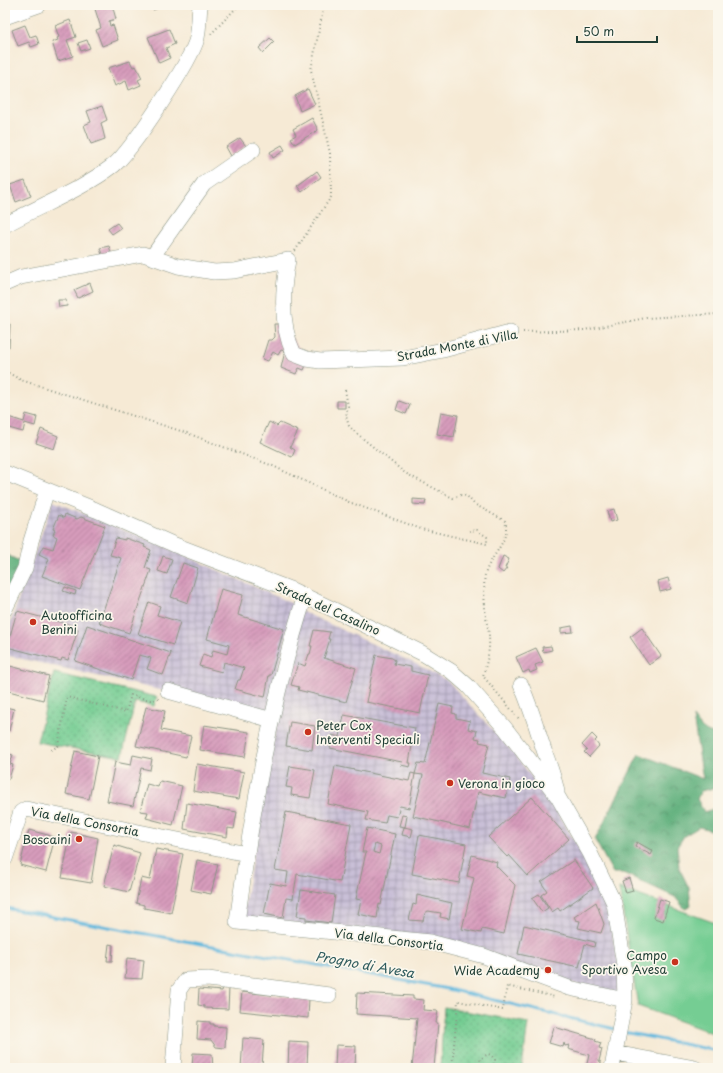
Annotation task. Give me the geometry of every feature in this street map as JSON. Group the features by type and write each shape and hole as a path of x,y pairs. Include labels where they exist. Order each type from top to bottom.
{"street":[{"path":"5,17 40,5"},
{"path":"5,225 79,187 115,164 155,111 182,70 197,39 200,5"},
{"path":"152,257 204,184 253,150"},
{"path":"5,284 21,277 143,254 178,266 214,272 234,271 288,260"},
{"name":"Strada Monte di Villa","path":"288,260 283,287 287,339 294,354 307,359 320,361 403,358 443,350 510,332"},
{"name":"Strada del Casalino","path":"5,473 175,545 305,596 373,627 451,670 468,686 486,706 558,797 590,853 614,903 624,965 624,1000 612,1068"},
{"path":"5,608 25,568 31,542 47,490"},
{"name":"Via della Consortia","path":"305,596 288,648 272,720 246,854 237,922 430,942 484,956 569,988 624,1000"},
{"name":"Strada del Casalino","path":"521,685 532,709 544,750 552,769 558,797"},
{"path":"168,691 272,720"},
{"name":"Via della Consortia","path":"5,860 21,812 26,809 246,854"},
{"path":"173,1068 178,990 186,980 208,979 328,995"},
{"path":"615,1053 695,1068"}],"path":[{"path":"197,39 208,36 239,5"},
{"path":"288,260 309,232 331,197 330,153 311,70 324,5"},
{"name":"Strada Monte di Villa","path":"510,332 584,330 646,318 718,314"},
{"path":"5,371 21,380 187,433 273,466 348,502 421,529 487,544 487,537 477,530 469,531"},
{"path":"345,390 348,406 346,416 349,426 370,445 405,473 417,480 453,498 460,495 467,496 474,504 505,521 506,530 500,549 490,562 485,575 489,657 483,676 522,722"},
{"path":"51,750 58,746 67,697 126,712 131,694 150,700 162,699 168,691"},
{"path":"452,1068 458,1002 503,1010 507,986 559,998"},
{"path":"483,1068 480,1059 488,1054 492,1055 495,1060 492,1068"}],"shaded area":[{"path":"53,501 157,543 293,604 269,715 5,655 5,638"},
{"path":"301,611 416,664 448,681 511,750 552,803 588,863 608,910 619,965 618,996 429,945 242,920 271,751"}],"green space":[{"path":"5,554 23,563 5,605"},
{"path":"54,673 157,697 154,706 135,702 122,757 37,742"},
{"path":"693,717 706,731 713,734 718,734 718,787 701,791 697,799 704,812 716,808 718,809 718,832 699,827 684,836 677,847 679,868 689,888 691,906 685,909 675,897 623,873 613,873 595,840 639,754 703,779"},
{"name":"Campo Sportivo Avesa","path":"619,888 718,924 718,1035 638,1006"},
{"path":"444,1007 528,1023 522,1068 440,1068"}],"building":[{"path":"106,5 112,5 116,19 109,21 110,26 113,25 118,40 102,46 96,30 101,28 95,9"},
{"path":"151,5 167,5 153,10"},
{"path":"70,20 76,37 67,40 73,56 58,61 52,42 58,40 57,38 59,37 55,26"},
{"path":"25,25 30,37 36,35 39,44 31,47 29,42 18,46 12,30"},
{"path":"169,29 175,44 166,48 170,58 159,63 148,37"},
{"path":"270,38 274,42 263,53 259,48"},
{"path":"87,40 90,48 81,51 78,43"},
{"path":"130,61 133,67 136,66 142,78 138,80 141,85 129,90 126,81 115,86 108,68"},
{"path":"308,89 315,104 300,111 295,96"},
{"path":"102,106 107,120 101,123 105,139 91,144 84,125 91,122 87,111"},
{"path":"312,118 318,130 295,144 291,138 296,135 293,129"},
{"path":"240,138 246,146 231,156 226,147"},
{"path":"282,145 285,150 273,158 270,152"},
{"path":"317,171 321,177 302,192 297,186"},
{"path":"25,180 31,196 16,202 10,185"},
{"path":"117,223 121,228 112,234 108,229"},
{"path":"109,246 111,252 102,255 100,248"},
{"path":"90,283 93,291 78,298 74,290"},
{"path":"58,300 66,300 67,306 59,307"},
{"path":"5,324 10,324 9,347 5,347"},
{"path":"274,324 281,324 308,361 304,370 299,368 296,374 281,368 285,351 281,350 278,355 273,352 268,361 262,359 268,340 272,340 275,337"},
{"path":"337,401 345,401 345,408 337,408"},
{"path":"399,401 410,405 406,414 396,410"},
{"path":"441,412 458,415 454,437 437,434"},
{"path":"26,414 37,417 35,426 25,423 23,432 5,427 5,416 24,422"},
{"path":"269,422 277,426 280,423 298,431 290,447 295,450 292,457 260,442"},
{"path":"41,429 58,436 54,449 36,443"},
{"path":"413,499 426,500 425,505 413,504"},
{"path":"614,509 617,520 610,522 607,511"},
{"path":"65,514 77,519 81,517 105,526 80,590 42,576 49,559 39,554 43,546 53,549 57,537 53,535 55,530 53,529 59,515 64,518"},
{"path":"116,538 125,540 125,538 145,545 144,547 151,550 145,568 151,570 129,633 99,623 121,558 110,555"},
{"path":"163,556 172,559 167,574 158,571"},
{"path":"503,556 509,559 505,568 507,568 503,573 498,569"},
{"path":"183,563 198,568 188,603 171,597"},
{"path":"668,578 671,589 660,592 658,581"},
{"path":"65,587 76,591 75,595 63,591"},
{"path":"221,589 243,595 238,615 284,629 271,675 269,675 265,697 235,689 244,668 224,662 222,672 199,666 203,654 211,657 213,650 227,654 229,645 207,639"},
{"path":"149,602 160,606 157,615 180,622 173,645 138,634"},
{"path":"17,611 71,625 70,627 78,630 68,660 62,658 61,661 7,647"},
{"path":"87,625 171,653 163,675 147,669 151,658 139,655 131,680 75,661"},
{"path":"572,626 573,632 561,633 561,628"},
{"path":"642,628 661,656 649,665 630,637"},
{"path":"314,630 330,632 328,639 330,639 324,658 356,668 346,702 298,690 299,687 291,685 298,663 305,666 312,646 310,646"},
{"path":"551,646 552,650 543,652 542,647"},
{"path":"536,648 543,662 535,665 537,670 530,673 529,670 523,673 516,657"},
{"path":"376,655 392,658 395,660 394,664 411,667 411,671 428,675 420,713 366,702"},
{"path":"6,665 49,676 43,700 5,690"},
{"name":"Verona in gioco","path":"439,704 453,707 452,713 456,714 456,718 470,721 468,729 477,731 475,738 480,739 479,742 489,744 482,773 510,779 506,798 478,792 470,829 413,816 423,775 415,774 418,763 425,764"},
{"path":"5,707 14,709 9,731 5,730"},
{"path":"146,707 165,711 161,730 191,736 186,757 136,746"},
{"path":"344,715 415,728 409,763 411,763 410,767 401,765 402,762 330,748 332,735 340,737"},
{"path":"290,722 315,726 312,750 286,746"},
{"path":"204,725 249,732 245,757 200,750"},
{"path":"592,734 597,739 595,741 599,746 589,757 584,752 587,750 582,745"},
{"path":"75,751 98,756 89,799 66,794"},
{"path":"5,753 13,755 10,764 13,765 9,779 5,778"},
{"path":"133,755 152,759 150,770 141,768 133,806 107,801 115,762 131,765"},
{"path":"197,764 244,772 239,799 193,791"},
{"path":"290,766 315,770 310,798 291,795 292,788 286,787"},
{"path":"335,766 409,781 411,773 415,774 409,808 400,806 397,817 387,815 385,823 366,820 368,812 328,804"},
{"path":"160,781 182,786 173,825 146,818 148,812 140,811 147,784 158,787"},
{"path":"532,797 569,839 528,876 509,855 507,857 488,837"},
{"path":"187,803 237,812 234,829 228,828 227,837 184,829"},
{"path":"286,812 351,824 340,882 297,874 293,899 286,898 283,918 264,914 270,883 286,886 288,872 275,870"},
{"path":"402,815 407,816 405,827 399,826"},
{"path":"404,827 413,829 411,837 402,835"},
{"path":"367,828 395,834 377,918 358,914 361,900 356,899 366,852 362,852","holes":["375,844 381,846 379,854 373,852"]},
{"path":"29,830 55,837 46,872 20,865"},
{"path":"71,832 98,838 91,883 62,878"},
{"path":"419,835 466,844 459,883 412,874"},
{"path":"637,842 653,851 651,855 635,846"},
{"path":"114,845 140,853 129,892 104,886"},
{"path":"156,849 183,854 171,913 144,908 144,905 136,903 141,878 150,880"},
{"path":"472,855 497,862 496,866 515,885 504,934 482,929 481,933 462,929 474,878 467,876"},
{"path":"197,860 218,864 211,894 191,890"},
{"path":"574,860 593,888 560,911 558,908 552,912 541,895 547,891 541,882"},
{"path":"629,878 633,891 626,893 622,881"},
{"path":"301,890 335,895 331,923 306,920 306,917 297,916"},
{"path":"539,894 548,908 542,912 532,898"},
{"path":"417,895 452,903 449,919 440,917 441,913 428,911 425,913 423,921 409,920 413,904 416,905"},
{"path":"660,899 669,902 663,921 654,918"},
{"path":"596,902 604,924 601,933 578,928 580,921 576,920 574,917"},
{"path":"524,925 595,942 594,947 585,944 579,967 518,954"},
{"path":"109,944 113,945 112,961 107,961"},
{"path":"127,958 144,960 142,979 125,978"},
{"path":"223,987 229,988 228,1009 204,1008 204,1006 198,1005 199,989 222,991"},
{"path":"242,992 309,999 308,1018 240,1011"},
{"path":"357,993 413,996 413,999 424,1000 423,1010 438,1011 434,1068 412,1068 417,1018 356,1014"},
{"path":"198,1021 210,1022 210,1024 214,1024 214,1026 226,1027 225,1048 216,1047 211,1040 197,1039"},
{"path":"554,1027 596,1039 595,1041 601,1043 599,1048 602,1049 599,1061 601,1062 601,1068 586,1068 589,1055 568,1049 569,1045 565,1046 564,1043 563,1047 549,1043"},
{"path":"243,1038 264,1040 262,1066 270,1068 241,1068"},
{"path":"289,1041 308,1042 307,1068 288,1068"},
{"path":"336,1045 356,1046 355,1068 335,1068"},
{"path":"193,1053 212,1054 213,1068 192,1068"}],"waterway":[{"name":"Progno di Avesa","path":"5,908 448,989 615,1029"},
{"name":"Progno di Avesa","path":"624,1032 718,1051"}],"place":[{"name":"Autoofficina Benini","path":"33,622"},
{"name":"Peter Cox Interventi Speciali","path":"308,732"},
{"name":"Verona in gioco","path":"450,783"},
{"name":"Boscaini","path":"79,839"},
{"name":"Campo Sportivo Avesa","path":"675,962"},
{"name":"Wide Academy","path":"548,970"}]}
